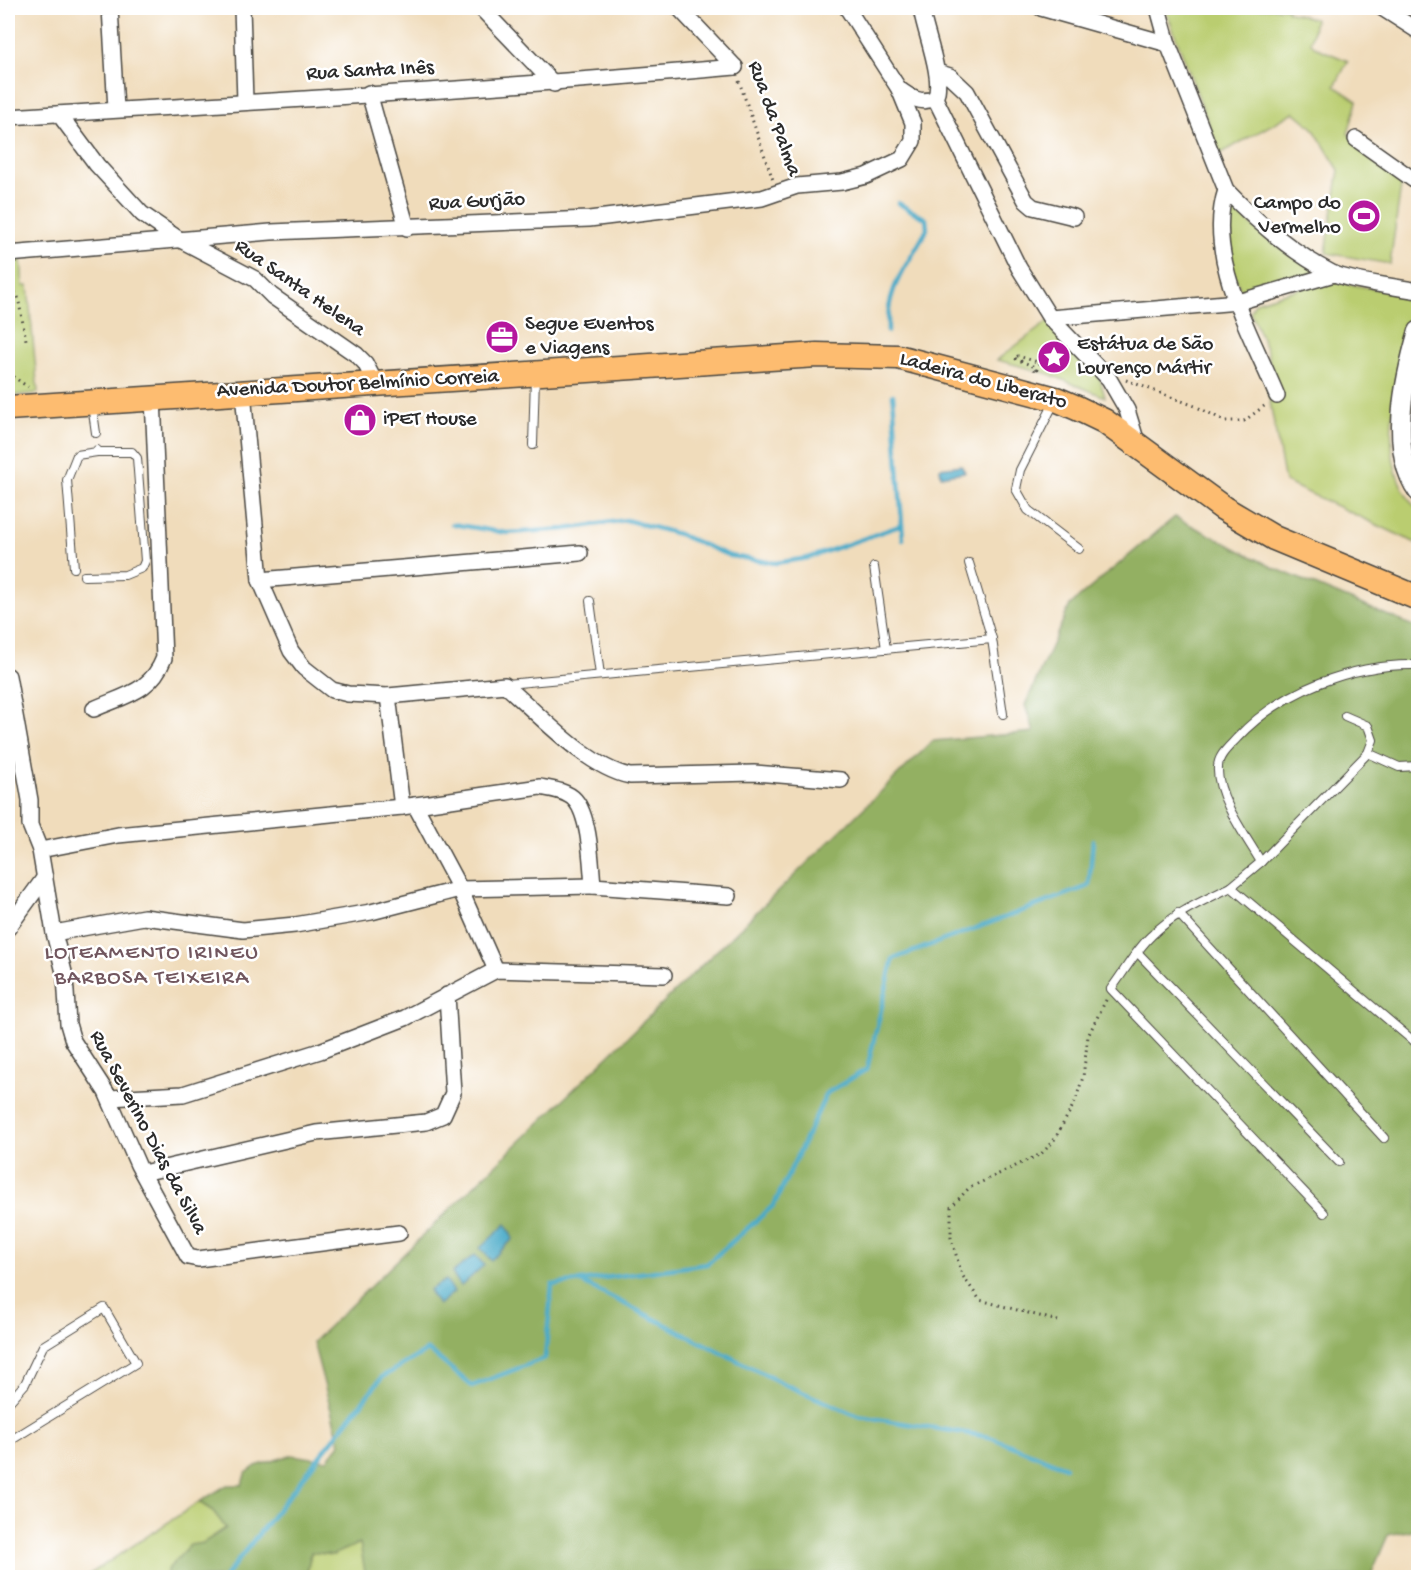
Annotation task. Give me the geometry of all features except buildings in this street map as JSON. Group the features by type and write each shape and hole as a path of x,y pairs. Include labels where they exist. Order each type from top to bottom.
{"main road":[{"name":"Avenida Doutor Belmínio Correia","path":"8,408 852,354"},
{"name":"Ladeira do Liberato","path":"852,354 883,355 916,361 1056,399 1104,422 1223,507 1274,538 1419,598"}],"street":[{"path":"110,8 116,109"},
{"path":"242,8 245,100"},
{"path":"482,8 554,84"},
{"name":"Rua da Palma","path":"679,8 735,67"},
{"path":"847,8 899,89 914,99 922,101 935,98"},
{"path":"921,8 937,72 939,86 935,98 1019,268 1050,318 1109,379 1127,410 1138,446"},
{"path":"1041,8 1168,44"},
{"path":"1158,8 1168,44 1226,190 1261,223 1334,274 1419,291"},
{"path":"1382,8 1419,31"},
{"name":"Rua Santa Inês","path":"8,117 245,100 554,84 735,67"},
{"path":"937,72 950,76 967,92 1026,201 1033,207 1074,217"},
{"name":"Rua Gurjão","path":"8,254 177,238 589,219 762,198 797,186 842,182 885,168 902,159 913,141 913,123 899,89"},
{"path":"369,93 406,228"},
{"name":"Rua Santa Helena","path":"59,114 122,194 142,214 177,238 255,279 272,296 357,355 377,386"},
{"path":"1356,139 1419,183"},
{"path":"1226,190 1220,208 1219,241 1222,260 1277,396"},
{"path":"1050,318 1238,302 1334,274"},
{"path":"1418,336 1402,412 1402,439 1403,460 1409,479 1419,492"},
{"path":"243,392 260,580 291,651 304,668 332,690 388,696 505,685 570,742 614,773 630,776 754,773 841,780"},
{"path":"94,709 149,684 158,673 164,658 153,397"},
{"path":"260,580 580,553"},
{"name":"Rua Severino Dias da Silva","path":"8,676 30,800 30,825 40,850 54,933 65,976 68,1024 73,1041 109,1098 143,1173 188,1257 261,1252 399,1233"},
{"path":"388,696 408,806 460,889 496,970"},
{"path":"40,850 118,835 408,806 540,787 559,791 574,799 584,817 593,886"},
{"path":"8,928 45,877"},
{"path":"54,933 144,918 225,929 295,925 370,912 460,889 593,886 729,896"},
{"path":"109,1098 183,1094 321,1051 405,1018 496,970 664,975"},
{"path":"143,1173 316,1133 426,1122 443,1115 453,1093 447,995"}],"lane":[{"path":"533,445 536,374"},
{"path":"1056,399 1020,470 1016,489 1028,510 1079,549"},
{"path":"92,401 96,433"},
{"path":"75,568 67,480 77,455 97,450 132,452 137,458 145,561 138,572 125,575 84,576"},
{"path":"969,564 992,639 1003,714"},
{"path":"874,567 886,649"},
{"path":"590,601 600,675"},
{"path":"505,685 992,639"},
{"path":"1261,862 1233,813 1220,781 1217,766 1222,754 1268,710 1300,693 1339,676 1370,667 1419,665"},
{"path":"1324,1213 1112,989 1149,937 1178,914 1231,887 1261,862 1368,753 1373,740 1368,726 1345,716"},
{"path":"1368,753 1399,767 1419,766"},
{"path":"1231,887 1419,1045"},
{"path":"1178,914 1384,1138"},
{"path":"1138,953 1339,1162"},
{"path":"8,1403 25,1384 43,1346 104,1308 136,1363 8,1442"}],"path":[{"name":"Rua da Palma","path":"735,67 777,193"},
{"path":"8,282 18,297 26,340"},
{"path":"1060,368 1050,369 1042,363 1018,356 1014,358 1035,367 1036,372 1042,363 1043,352 1049,346 1057,345 1064,349 1067,357 1060,368"},
{"path":"1055,360 1060,368"},
{"path":"1109,379 1125,380 1195,406 1225,421 1244,421 1277,396"},
{"path":"1058,1321 980,1300 962,1275 951,1238 951,1207 969,1188 1041,1154 1053,1142 1075,1102 1083,1077 1088,1036 1112,989"}],"green space":[{"path":"1165,8 1288,8 1287,11 1315,19 1311,43 1317,48 1348,61 1335,86 1357,101 1348,134 1402,179 1390,264 1326,253 1339,170 1313,128 1294,112 1220,154"},
{"path":"1229,206 1273,243 1323,273 1243,297 1232,268"},
{"path":"21,258 23,286 28,286 38,393 8,396 8,259"},
{"path":"1327,280 1414,296 1418,300 1394,406 1392,451 1396,473 1405,493 1418,510 1418,544 1285,482 1266,381 1270,365 1267,351 1250,311 1256,302"},
{"path":"1050,320 1100,379 1105,397 1046,373 997,360"},
{"path":"1175,517 1274,568 1418,628 1418,1529 1388,1535 1370,1577 366,1578 360,1543 333,1555 311,1552 306,1577 167,1578 167,1570 190,1545 203,1543 226,1528 213,1511 199,1502 227,1485 242,1485 245,1474 256,1466 291,1455 327,1460 340,1444 313,1342 933,741 1034,732 1025,705 1070,605"},
{"path":"199,1502 213,1511 227,1528 168,1570 167,1577 84,1578"},
{"path":"360,1543 446,1577 306,1578 311,1552 333,1555"}],"water":[{"path":"961,465 965,472 941,476 940,468"},
{"path":"506,1224 513,1239 491,1260 480,1248"},
{"path":"475,1255 484,1265 461,1286 452,1273"},
{"path":"446,1280 454,1292 438,1305 429,1290"}],"waterway":[{"path":"888,332 888,315 894,288 927,229 926,219 898,203"},
{"path":"893,395 903,539"},
{"path":"452,524 507,533 566,529 626,520 678,534 730,556 775,563 808,558 902,525"},
{"path":"224,1578 382,1377 428,1350 472,1386 545,1358 552,1285 707,1264 774,1205 827,1093 867,1069 893,959 1089,886 1093,840"},
{"path":"581,1282 786,1385 858,1416 990,1437 1065,1467"}],"place":[{"name":"Campo do Vermelho","path":"1364,216"},
{"name":"Segue Eventos e Viagens","path":"502,337"},
{"name":"Estátua de São Lourenço Mártir","path":"1054,357"},
{"name":"iPET House","path":"360,420"}],"district":[{"name":"LOTEAMENTO IRINEU BARBOSA TEIXEIRA","path":"152,966"}]}
